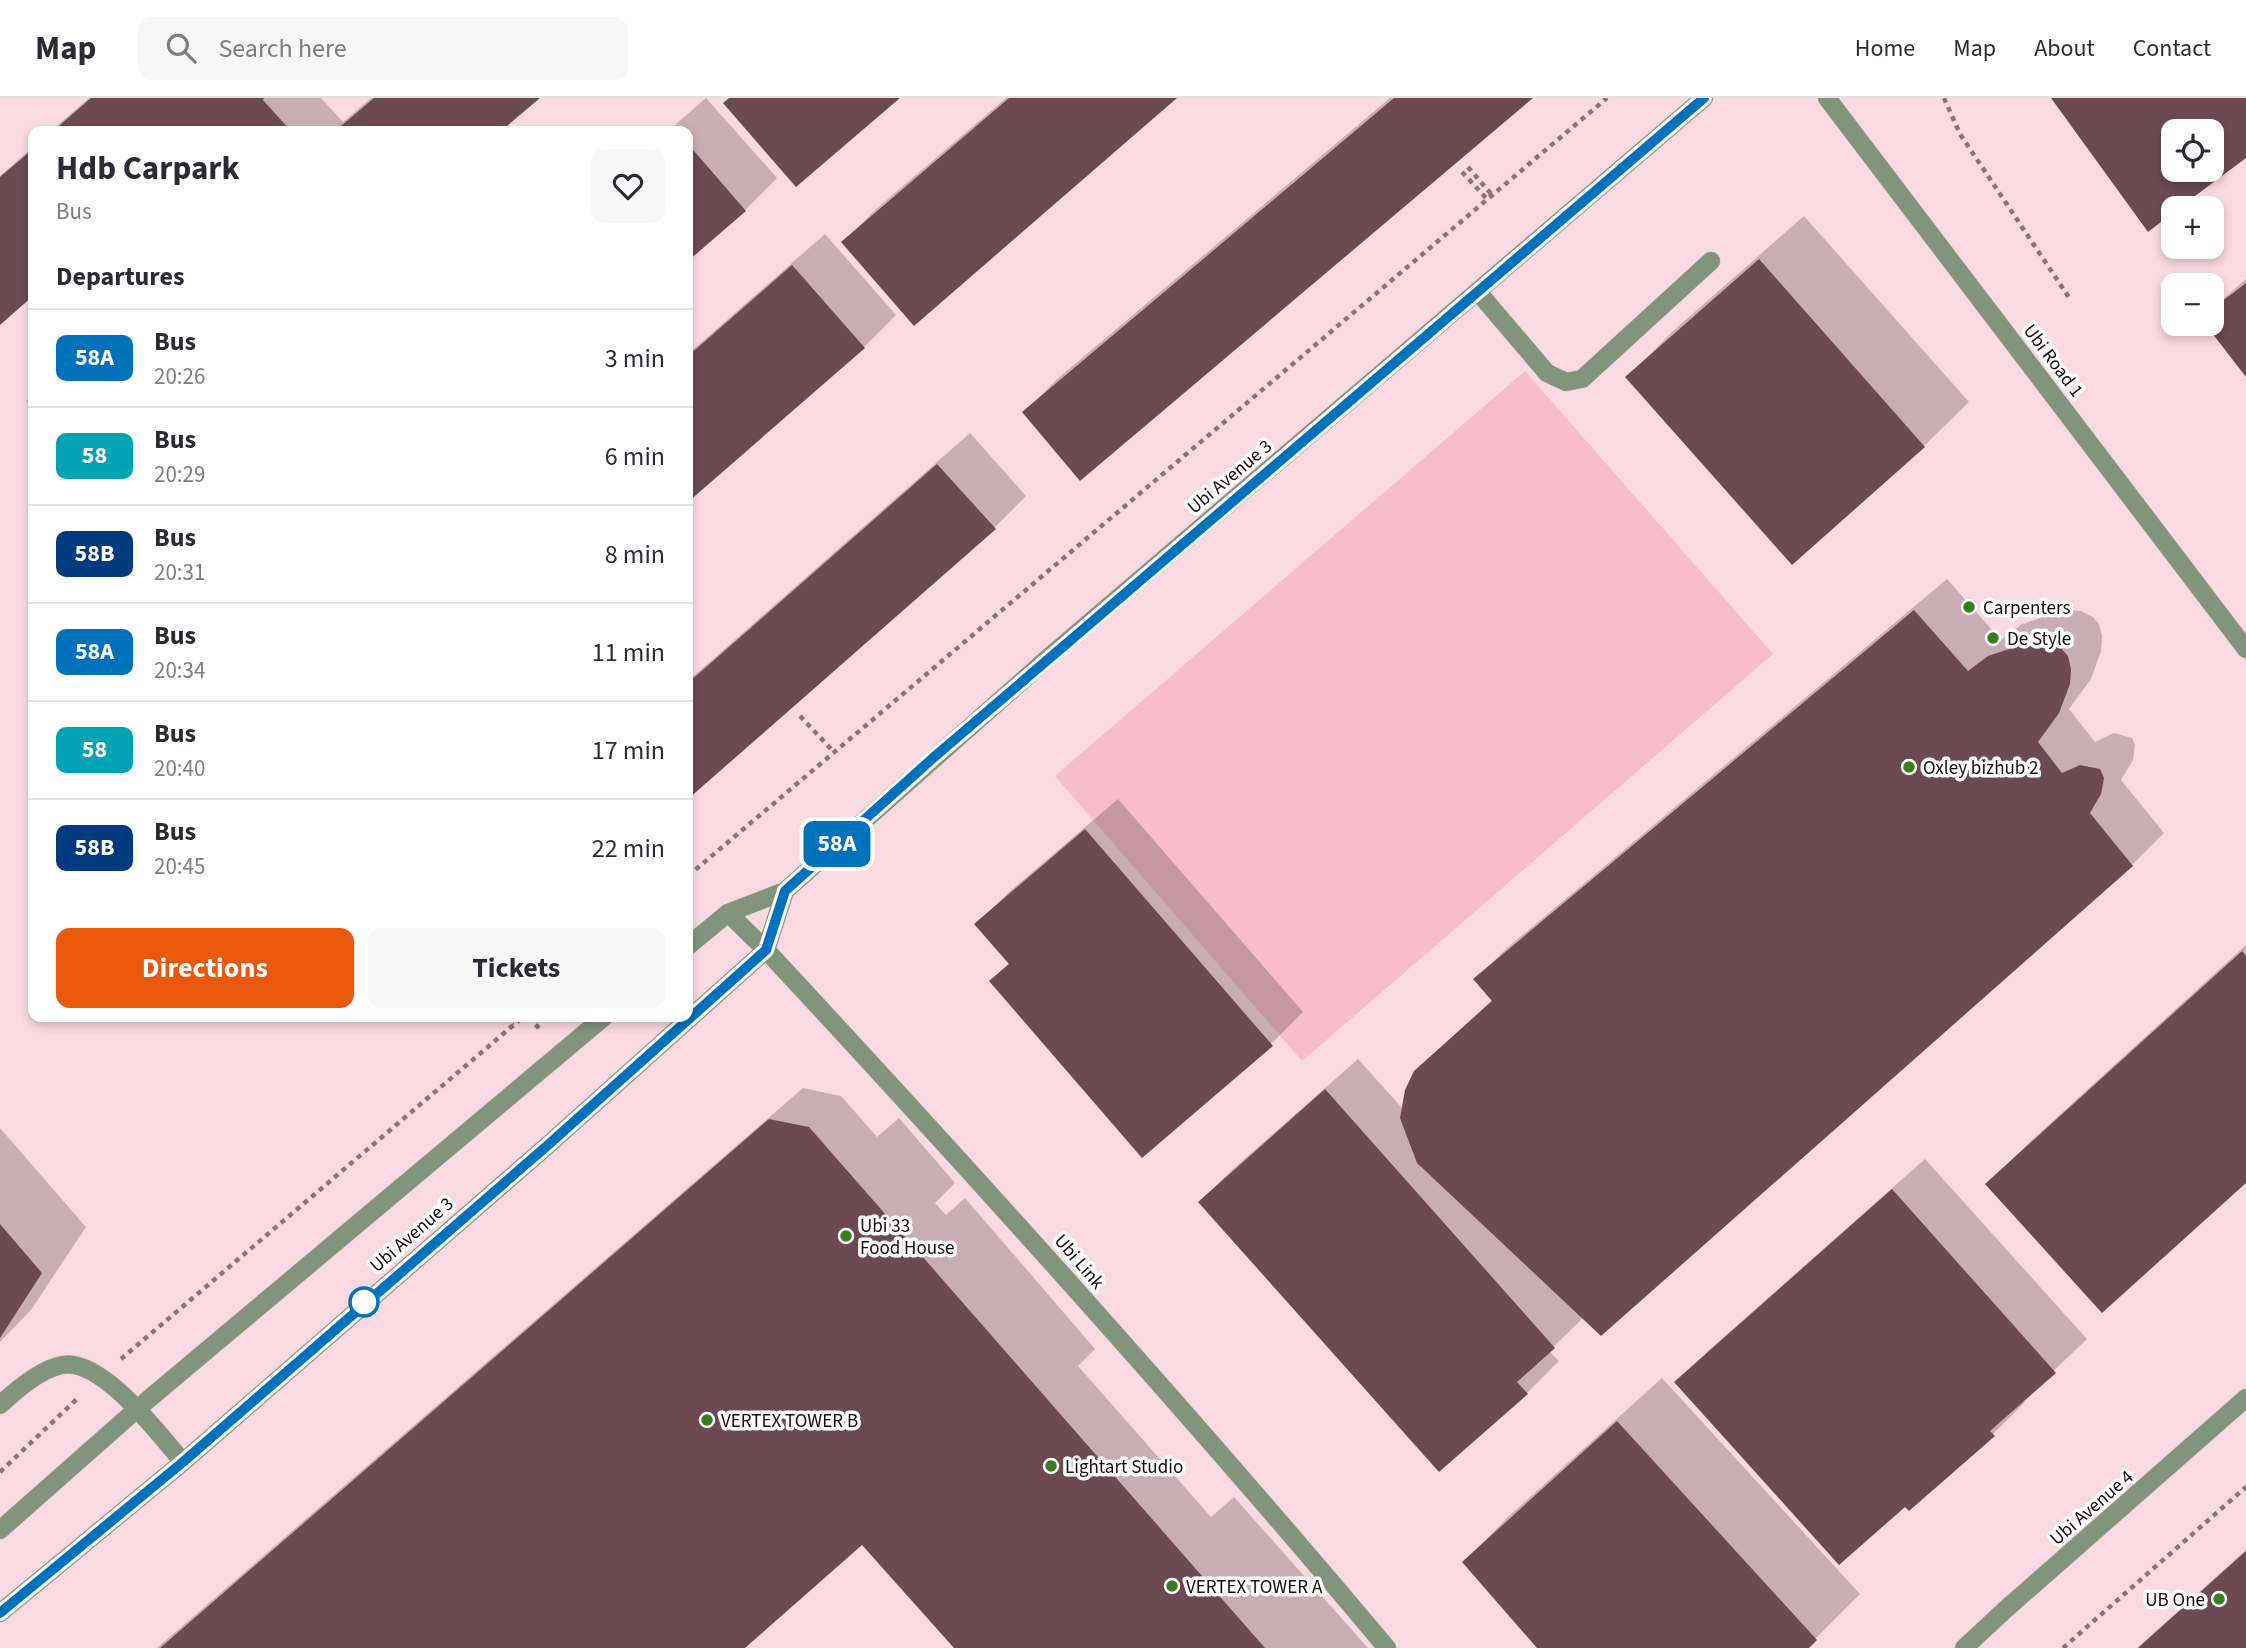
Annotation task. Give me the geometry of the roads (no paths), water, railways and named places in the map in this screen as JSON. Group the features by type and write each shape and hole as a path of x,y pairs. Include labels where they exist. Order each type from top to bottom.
{"street":[{"name":"Ubi Avenue 3","path":"693,942 728,913 785,891 1049,657 1704,98"},
{"name":"Ubi Road 1","path":"1827,98 2246,649"},
{"path":"1478,292 1547,373 1566,382 1582,379 1711,261"},
{"path":"766,950 785,891"},
{"name":"Ubi Link","path":"728,913 766,950 1027,1232 1387,1648"},
{"name":"Ubi Avenue 3","path":"693,1015 766,950"},
{"path":"0,1530 137,1409 598,1022"},
{"name":"Ubi Avenue 3","path":"0,1613 183,1462 686,1022"},
{"path":"0,1405 22,1384 50,1370 73,1364 100,1377 137,1409 183,1462"},
{"name":"Ubi Avenue 4","path":"1964,1648 2246,1398"}],"place":[{"name":"Carpenters","path":"1969,607"},
{"name":"De Style","path":"1993,638"},
{"name":"Oxley bizhub 2","path":"1909,767"},
{"name":"Ubi 33 Food House","path":"846,1236"},
{"name":"VERTEX TOWER B","path":"707,1420"},
{"name":"Lightart Studio","path":"1051,1466"},
{"name":"VERTEX TOWER A","path":"1172,1586"},
{"name":"UB One","path":"2219,1599"}]}
